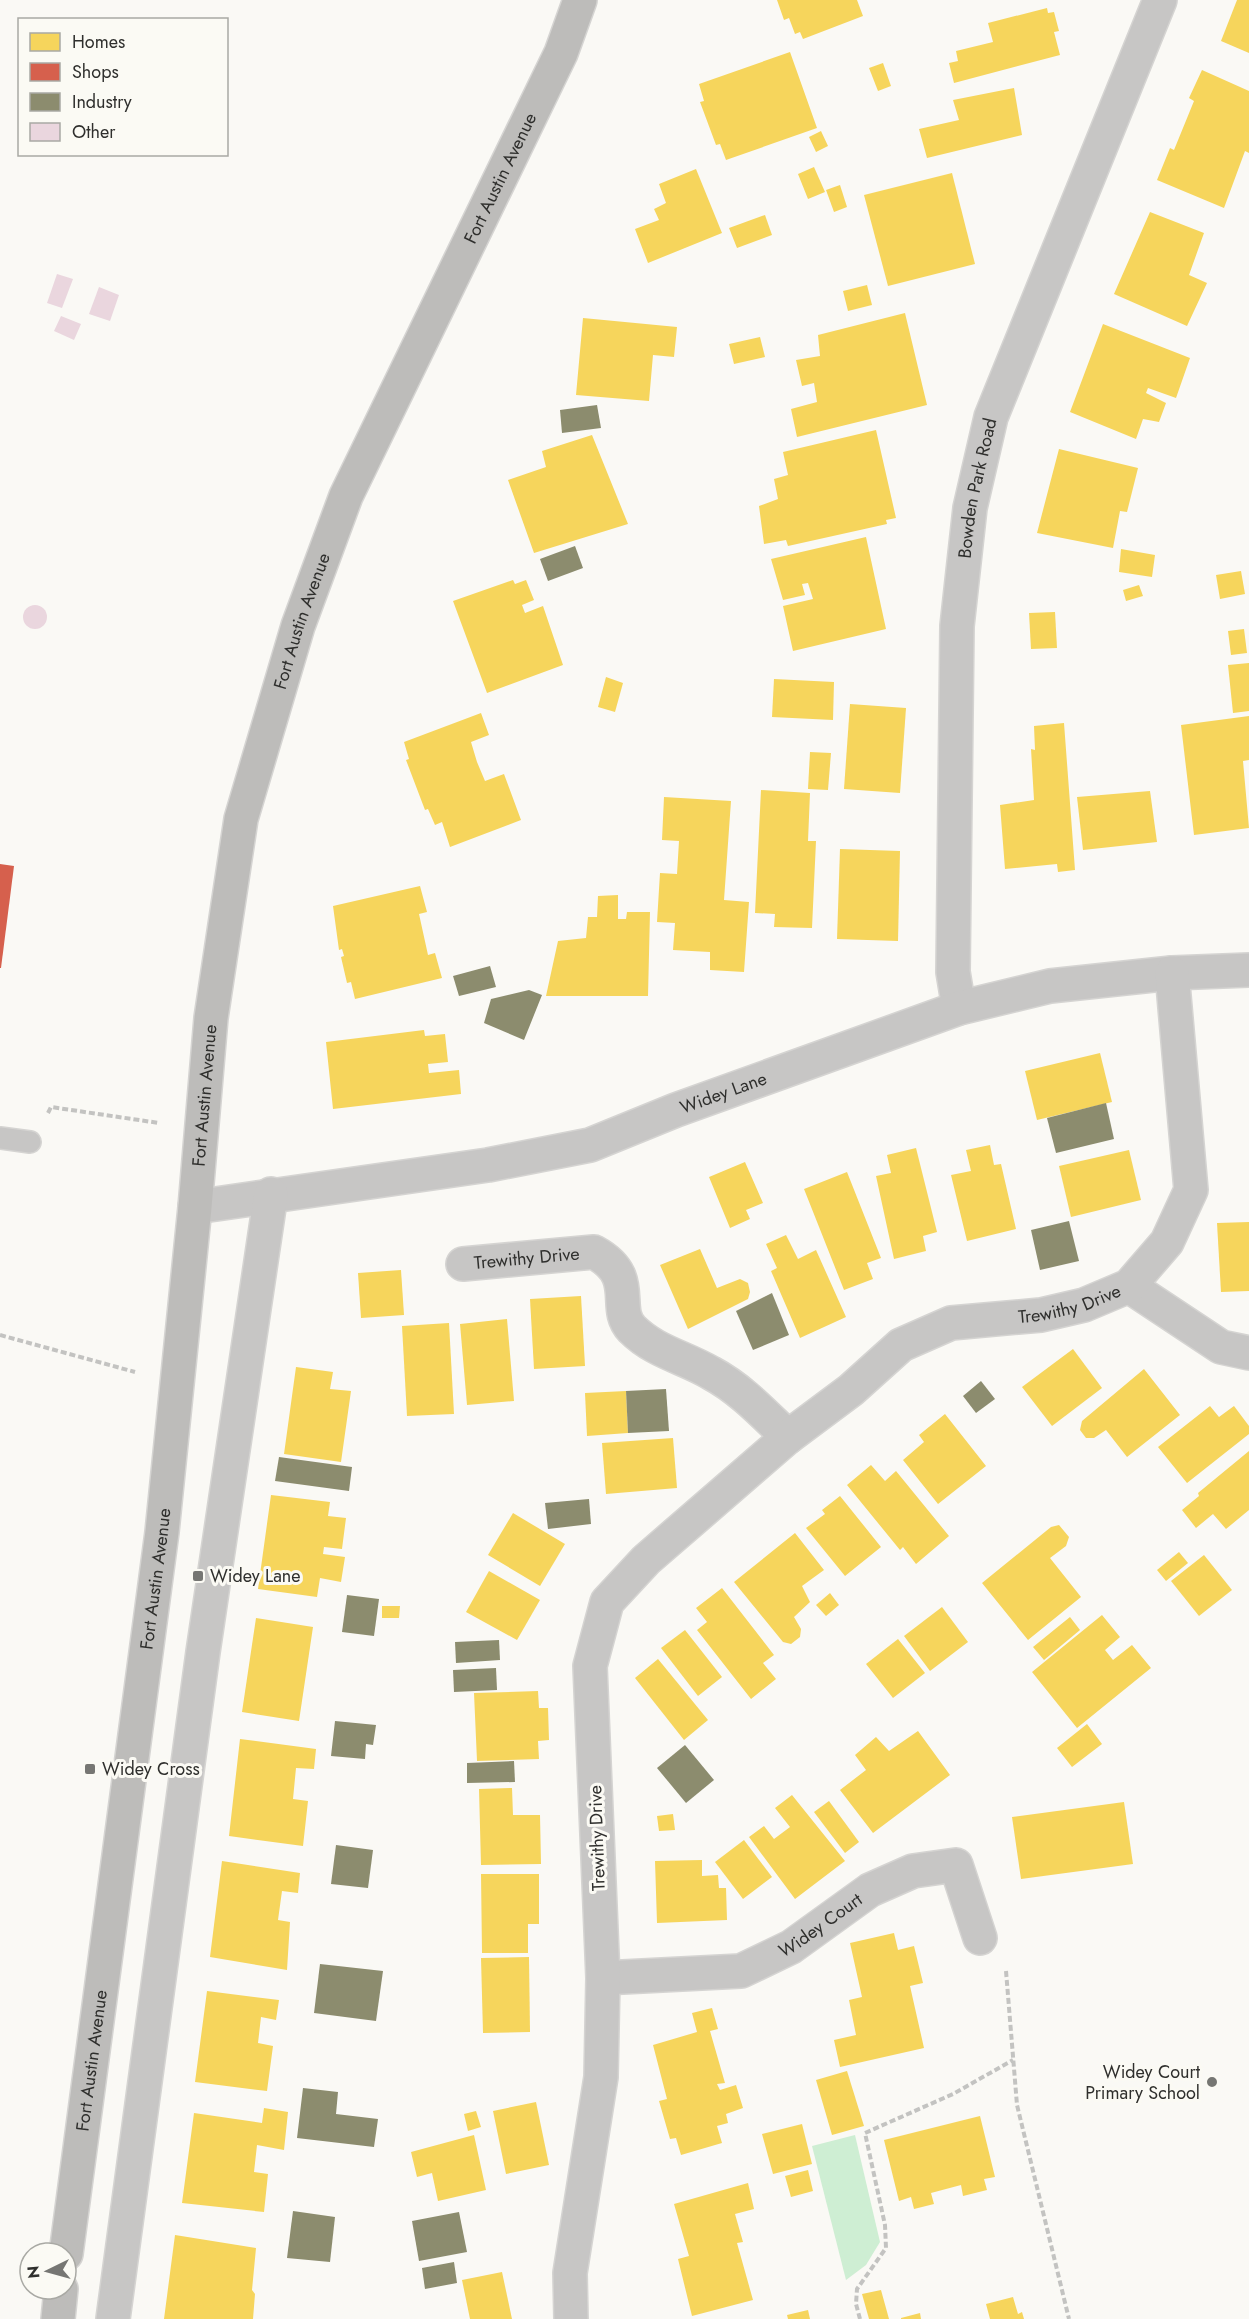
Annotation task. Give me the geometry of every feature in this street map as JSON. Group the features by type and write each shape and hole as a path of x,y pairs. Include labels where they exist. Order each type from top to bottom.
{"main road":[{"name":"Fort Austin Avenue","path":"68,2241 152,1613 178,1383 211,1018 241,819 297,626 346,496 561,53 580,0"},
{"path":"57,2319 59,2301"}],"street":[{"name":"Bowden Park Road","path":"959,1008 953,972 957,626 970,508 991,417 1160,0"},
{"name":"Widey Lane","path":"195,1207 271,1194 488,1165 590,1145 676,1110 959,1008 1050,986 1172,974 1249,970"},
{"name":"Trewithy Drive","path":"571,2319 570,2273 601,2077 603,1978 590,1666 607,1602 646,1560 788,1437 850,1390 901,1345 951,1323 1041,1315 1084,1305 1129,1286 1167,1242 1191,1190 1172,974"},
{"path":"114,2319 203,1652 271,1194"},
{"name":"Trewithy Drive","path":"463,1264 594,1252 612,1262 622,1283 629,1325 647,1344 711,1372 740,1391 788,1437"},
{"path":"1129,1286 1221,1347 1249,1353"},
{"name":"Widey Court","path":"603,1978 741,1971 791,1947 870,1890 913,1871 956,1864 980,1938"}],"lane":[{"path":"0,1138 30,1142"}],"path":[{"path":"30,1142 51,1107 202,1129"},
{"path":"0,1335 178,1383"},
{"path":"1005,1962 1017,2105 1069,2319"},
{"path":"860,2319 856,2304 858,2289 886,2248 885,2225 865,2133 953,2094 1013,2060"}],"green space":[{"path":"855,2135 880,2242 866,2265 846,2280 812,2146"}],"building: Homes":[{"path":"777,0 857,0 863,16 803,39 800,32 795,34 789,18 784,20"},
{"path":"1237,0 1249,0 1249,53 1221,41"},
{"path":"1047,8 1048,13 1054,12 1059,31 1054,32 1060,55 954,83 949,63 958,61 956,51 993,42 988,23"},
{"path":"790,52 817,128 726,160 720,144 716,145 700,102 704,101 699,84"},
{"path":"883,63 891,86 878,91 869,68"},
{"path":"1202,70 1249,91 1249,153 1245,151 1224,208 1157,180 1170,148 1174,150 1194,101 1189,98"},
{"path":"1014,88 1022,135 927,158 919,129 959,120 953,100"},
{"path":"821,131 828,146 816,152 809,137"},
{"path":"814,167 825,192 808,199 798,174"},
{"path":"696,169 722,233 648,263 635,229 659,220 654,209 666,203 659,184"},
{"path":"952,173 975,264 888,286 864,195"},
{"path":"840,185 847,207 834,212 826,190"},
{"path":"1150,212 1204,233 1189,275 1207,283 1187,326 1114,294"},
{"path":"765,215 772,235 737,248 729,228"},
{"path":"867,285 872,305 848,311 843,291"},
{"path":"905,313 927,405 797,437 791,409 817,402 814,383 802,386 796,360 820,356 818,335"},
{"path":"583,318 677,327 674,357 653,355 649,401 576,395"},
{"path":"1103,324 1190,358 1176,398 1148,388 1146,393 1166,403 1159,422 1143,419 1136,439 1070,412"},
{"path":"760,337 765,357 734,364 729,344"},
{"path":"876,430 896,518 886,520 887,524 788,546 786,540 764,544 759,506 778,499 774,479 788,475 783,452"},
{"path":"592,435 628,524 534,553 508,480 546,467 542,451"},
{"path":"1059,449 1138,468 1127,512 1120,511 1113,548 1037,533"},
{"path":"866,537 886,629 793,651 783,606 813,599 808,583 802,584 805,595 783,600 771,559"},
{"path":"1121,549 1155,555 1152,577 1119,572"},
{"path":"1241,571 1245,594 1220,599 1216,575"},
{"path":"513,580 515,584 526,580 534,600 522,605 525,613 543,606 563,665 487,693 453,601"},
{"path":"1139,585 1143,596 1126,601 1123,590"},
{"path":"1055,612 1057,648 1031,649 1029,613"},
{"path":"1244,629 1247,653 1231,655 1228,631"},
{"path":"1249,663 1249,711 1233,713 1228,665"},
{"path":"606,677 623,683 615,712 598,707"},
{"path":"774,679 834,682 833,720 772,717"},
{"path":"850,704 906,708 900,793 844,789"},
{"path":"481,713 489,735 471,742 477,762 485,781 504,774 521,820 450,847 442,822 435,825 428,809 425,810 406,760 409,759 404,742"},
{"path":"1249,716 1249,760 1243,761 1249,828 1194,835 1181,725"},
{"path":"1064,723 1075,870 1058,872 1057,864 1005,869 1000,805 1034,800 1031,749 1035,750 1034,726"},
{"path":"810,752 831,753 828,790 808,789"},
{"path":"761,790 810,793 808,841 816,841 812,928 774,927 775,914 755,913"},
{"path":"1150,791 1157,842 1083,850 1077,797"},
{"path":"664,797 731,801 724,900 749,902 744,972 710,970 710,952 673,950 675,923 657,922 660,873 677,874 679,841 662,840"},
{"path":"840,849 900,851 898,941 837,939"},
{"path":"420,886 427,912 419,914 428,955 435,953 442,978 355,999 351,982 347,983 341,957 344,956 342,949 339,950 333,906"},
{"path":"618,895 618,919 626,919 627,912 650,912 648,996 546,996 558,941 586,938 588,917 597,917 598,896"},
{"path":"424,1030 425,1036 445,1034 448,1062 428,1064 429,1073 459,1070 461,1094 333,1109 326,1042"},
{"path":"1100,1053 1112,1102 1037,1120 1025,1071"},
{"path":"990,1145 994,1165 1001,1164 1016,1229 967,1241 951,1175 971,1171 966,1150"},
{"path":"916,1148 937,1232 923,1236 926,1251 894,1259 876,1176 891,1173 887,1155"},
{"path":"1129,1150 1141,1200 1071,1217 1059,1166"},
{"path":"745,1162 763,1203 746,1210 750,1219 730,1228 709,1177"},
{"path":"847,1172 881,1258 867,1263 873,1279 844,1290 804,1189"},
{"path":"1249,1222 1249,1291 1221,1292 1217,1223"},
{"path":"786,1235 798,1259 816,1250 846,1317 800,1338 771,1271 777,1268 766,1244"},
{"path":"700,1249 717,1288 740,1279 748,1283 750,1292 748,1299 688,1329 660,1265"},
{"path":"401,1270 404,1315 361,1318 358,1273"},
{"path":"581,1296 585,1366 534,1369 530,1299"},
{"path":"507,1319 514,1401 467,1405 460,1324"},
{"path":"449,1323 454,1414 407,1416 402,1326"},
{"path":"1073,1349 1102,1388 1052,1426 1022,1387"},
{"path":"296,1367 333,1372 330,1389 351,1391 341,1462 284,1454"},
{"path":"1144,1369 1180,1415 1127,1457 1106,1430 1094,1438 1086,1438 1080,1430 1082,1421"},
{"path":"626,1391 628,1433 587,1436 585,1393"},
{"path":"1210,1406 1219,1417 1234,1406 1249,1426 1249,1434 1187,1483 1158,1447"},
{"path":"945,1414 986,1466 938,1504 903,1460 924,1442 919,1435"},
{"path":"673,1438 677,1488 606,1494 602,1443"},
{"path":"1249,1451 1249,1510 1226,1529 1213,1514 1196,1528 1182,1510 1199,1496 1198,1493"},
{"path":"871,1465 885,1481 896,1471 949,1536 916,1564 903,1547 900,1550 847,1485"},
{"path":"271,1495 330,1502 328,1516 346,1518 342,1549 324,1547 323,1554 345,1557 341,1582 320,1578 317,1597 258,1589"},
{"path":"840,1496 881,1547 845,1576 806,1528 825,1514 822,1510"},
{"path":"513,1513 565,1544 540,1586 488,1555"},
{"path":"1059,1525 1069,1537 1066,1546 1050,1558 1081,1597 1028,1640 982,1583 1051,1527"},
{"path":"795,1533 824,1570 802,1586 810,1602 794,1617 801,1629 800,1637 791,1644 783,1642 734,1582"},
{"path":"1179,1552 1188,1563 1166,1581 1157,1570"},
{"path":"1204,1555 1232,1590 1199,1616 1171,1581"},
{"path":"489,1571 540,1600 517,1640 466,1612"},
{"path":"722,1588 774,1655 763,1663 776,1679 751,1699 697,1630 707,1622 696,1608"},
{"path":"830,1593 839,1605 826,1616 816,1605"},
{"path":"382,1606 400,1606 399,1618 382,1618"},
{"path":"942,1607 968,1642 930,1671 904,1636"},
{"path":"1102,1615 1120,1637 1105,1650 1113,1660 1132,1645 1151,1668 1077,1728 1032,1672"},
{"path":"1070,1617 1080,1630 1044,1660 1033,1647"},
{"path":"256,1618 313,1627 299,1721 242,1712"},
{"path":"685,1630 722,1677 698,1696 661,1648"},
{"path":"898,1639 925,1673 893,1698 866,1664"},
{"path":"658,1659 708,1720 684,1740 635,1678"},
{"path":"538,1691 539,1708 548,1708 549,1740 538,1741 539,1759 477,1761 474,1693"},
{"path":"1087,1724 1102,1744 1072,1767 1057,1748"},
{"path":"918,1731 950,1775 873,1833 840,1790 866,1770 855,1755 876,1737 889,1751"},
{"path":"240,1739 316,1749 314,1769 296,1768 293,1799 308,1801 303,1846 229,1836"},
{"path":"512,1788 513,1815 540,1815 541,1864 481,1865 479,1789"},
{"path":"792,1795 845,1861 795,1899 749,1837 764,1826 774,1839 790,1827 775,1808"},
{"path":"829,1801 859,1842 845,1853 814,1812"},
{"path":"1124,1802 1133,1864 1021,1879 1012,1817"},
{"path":"673,1814 675,1830 659,1831 657,1816"},
{"path":"744,1840 772,1877 743,1899 715,1862"},
{"path":"702,1860 702,1876 718,1875 719,1888 726,1888 727,1920 657,1923 655,1861"},
{"path":"222,1861 300,1873 298,1893 282,1891 278,1920 290,1922 287,1970 210,1957"},
{"path":"481,1874 539,1874 539,1924 528,1924 528,1953 482,1953"},
{"path":"894,1933 898,1950 914,1946 923,1983 910,1986 924,2048 840,2067 834,2040 856,2035 849,2000 862,1997 850,1943"},
{"path":"529,1957 530,2032 483,2033 481,1958"},
{"path":"207,1991 279,2000 276,2020 261,2017 258,2043 273,2046 267,2091 195,2082"},
{"path":"712,2008 718,2029 710,2031 725,2083 717,2084 720,2090 736,2085 743,2108 726,2114 728,2123 717,2126 722,2143 681,2155 676,2138 670,2139 659,2101 667,2099 653,2045 697,2032 692,2013"},
{"path":"847,2071 864,2126 832,2135 816,2080"},
{"path":"536,2102 549,2165 506,2174 493,2111"},
{"path":"264,2108 288,2112 284,2150 257,2145 254,2172 268,2174 264,2212 182,2203 194,2113 262,2123"},
{"path":"476,2111 481,2127 468,2131 464,2114"},
{"path":"980,2116 995,2177 984,2179 987,2190 963,2196 961,2185 931,2193 934,2204 914,2209 911,2197 899,2201 884,2140"},
{"path":"802,2124 812,2164 773,2174 762,2134"},
{"path":"474,2135 486,2190 438,2201 432,2173 417,2177 411,2152"},
{"path":"808,2170 813,2191 791,2197 785,2176"},
{"path":"748,2183 754,2209 735,2214 743,2242 737,2243 753,2300 692,2316 678,2259 689,2256 674,2204"},
{"path":"175,2235 256,2248 252,2290 255,2294 253,2319 164,2319"},
{"path":"502,2272 512,2319 470,2319 462,2280"},
{"path":"881,2290 889,2319 869,2319 862,2294"},
{"path":"1013,2297 1018,2314 1022,2312 1024,2319 990,2319 986,2304"},
{"path":"808,2310 810,2319 788,2319 787,2315"},
{"path":"920,2313 921,2319 901,2319 901,2318"}],"building: Shops":[{"path":"0,864 14,866 1,968 0,968"}],"building: Industry":[{"path":"597,405 601,428 562,433 560,410"},
{"path":"575,546 583,568 548,581 540,559"},
{"path":"490,966 496,987 459,996 453,976"},
{"path":"529,990 542,995 524,1040 484,1023 491,999"},
{"path":"1106,1103 1114,1139 1056,1153 1047,1118"},
{"path":"1069,1221 1079,1261 1040,1270 1031,1230"},
{"path":"772,1293 789,1335 753,1350 736,1311"},
{"path":"981,1381 995,1399 976,1413 963,1396"},
{"path":"666,1389 669,1431 628,1433 626,1391"},
{"path":"279,1457 352,1467 349,1491 275,1481"},
{"path":"589,1499 591,1524 548,1529 545,1503"},
{"path":"347,1595 379,1599 374,1636 342,1632"},
{"path":"499,1640 500,1660 456,1663 455,1642"},
{"path":"496,1668 497,1690 454,1692 453,1670"},
{"path":"335,1721 376,1725 373,1745 366,1744 365,1759 331,1756"},
{"path":"685,1745 714,1780 686,1803 657,1768"},
{"path":"514,1761 515,1782 467,1783 467,1763"},
{"path":"336,1845 373,1850 368,1888 331,1884"},
{"path":"320,1964 383,1971 376,2021 314,2013"},
{"path":"303,2088 338,2092 336,2114 378,2119 374,2147 297,2138"},
{"path":"293,2211 335,2217 330,2262 287,2258"},
{"path":"459,2212 467,2252 419,2261 412,2221"},
{"path":"454,2262 457,2283 425,2289 422,2268"}],"building: Other":[{"path":"57,274 73,279 62,308 47,303"},
{"path":"99,287 119,295 110,321 89,314"},
{"path":"61,316 81,324 74,340 54,331"},
{"path":"35,605 40,606 46,612 46,622 40,628 35,629 30,628 24,622 23,617 24,612 30,606"}],"place":[{"name":"Widey Lane","path":"198,1576"},
{"name":"Widey Cross","path":"90,1769"},
{"name":"Widey Court Primary School","path":"1212,2082"}]}
